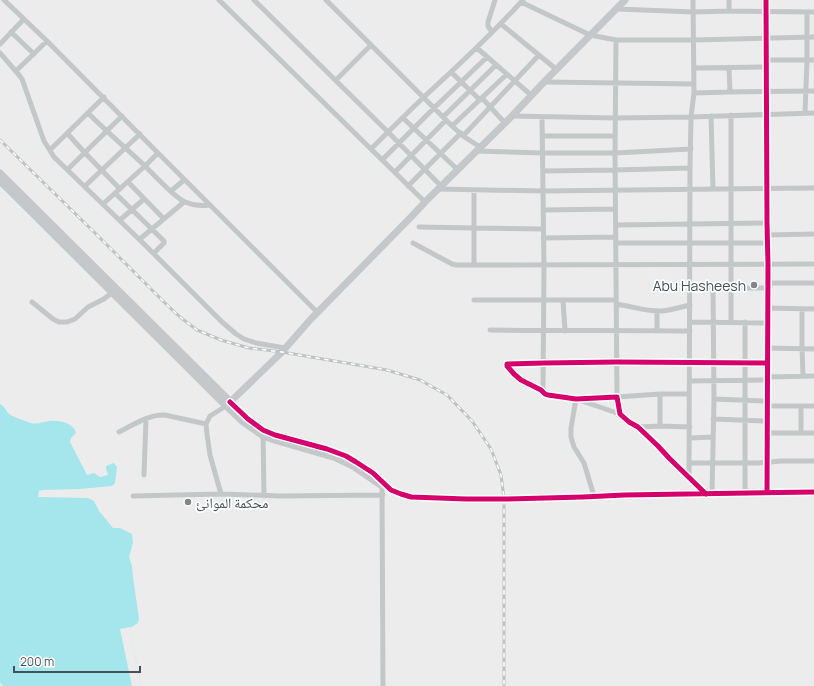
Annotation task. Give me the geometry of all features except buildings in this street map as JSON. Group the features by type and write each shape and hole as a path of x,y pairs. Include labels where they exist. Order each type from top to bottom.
{"street":[{"path":"4,0 47,41 318,313"},
{"path":"219,0 425,202"},
{"path":"254,0 425,169 439,187 474,190 543,191 814,188"},
{"path":"326,0 452,126 478,149 543,153 615,153 691,149"},
{"path":"492,32 488,26 488,22 496,0"},
{"path":"221,494 210,455 207,434 206,424 210,416 228,404 285,348 439,187 512,116 556,69 625,0"},
{"path":"689,477 690,168 691,117 694,93 694,0"},
{"path":"729,11 730,0"},
{"path":"766,0 766,223 768,264 767,492"},
{"path":"371,149 477,48 522,1 590,35 616,40 814,37"},
{"path":"617,9 694,12 814,12"},
{"path":"806,12 806,113"},
{"path":"0,44 24,19"},
{"path":"501,24 556,69"},
{"path":"11,32 34,54"},
{"path":"616,40 616,330 617,397 620,414"},
{"path":"16,71 47,41"},
{"path":"336,80 371,45"},
{"path":"477,48 531,95"},
{"path":"0,53 22,80 44,141 54,157 236,334 244,339 256,343 285,348"},
{"path":"408,186 490,108 539,55"},
{"path":"382,160 487,57"},
{"path":"694,68 729,68 814,60"},
{"path":"395,172 496,65"},
{"path":"729,68 730,92"},
{"path":"451,72 505,123"},
{"path":"452,126 506,74"},
{"path":"544,82 694,84"},
{"path":"694,93 814,91"},
{"path":"50,150 104,98"},
{"path":"88,112 184,202 194,204 210,204"},
{"path":"512,116 615,118 814,113"},
{"path":"731,115 732,322"},
{"path":"68,169 122,116"},
{"path":"711,116 713,189"},
{"path":"542,117 544,266 543,391"},
{"path":"403,118 458,170"},
{"path":"67,133 102,170 132,209 164,241 164,243 154,253"},
{"path":"85,186 140,134"},
{"path":"542,136 615,136"},
{"path":"104,204 158,153"},
{"path":"543,171 690,168"},
{"path":"0,173 228,404 248,419 263,433 327,449 346,456 373,473 384,486 398,493 411,497 466,499 814,492"},
{"path":"171,191 184,180"},
{"path":"0,181 114,290"},
{"path":"128,182 164,219"},
{"path":"474,190 474,265"},
{"path":"120,220 144,199"},
{"path":"140,239 184,202"},
{"path":"543,210 615,209"},
{"path":"616,225 766,223"},
{"path":"419,227 543,229"},
{"path":"767,235 814,234"},
{"path":"543,238 616,237"},
{"path":"413,243 456,265 544,266 814,264"},
{"path":"616,243 767,243"},
{"path":"690,288 732,288 814,282"},
{"path":"709,494 713,463 713,288"},
{"path":"32,302 53,319 59,322 67,322 75,319 88,307 101,301 114,290"},
{"path":"474,300 563,300 616,302 657,311 668,310 690,304"},
{"path":"563,300 565,331"},
{"path":"767,308 814,309"},
{"path":"802,309 803,376"},
{"path":"657,311 657,331"},
{"path":"690,322 767,323"},
{"path":"745,322 745,493"},
{"path":"490,330 690,331"},
{"path":"767,348 814,348"},
{"path":"709,494 638,428 620,414 576,399 545,394 543,391 521,380 507,365 510,363 617,362 767,363"},
{"path":"689,381 745,381 767,378 814,376"},
{"path":"660,394 660,426"},
{"path":"576,399 660,394 690,394"},
{"path":"576,399 571,437 574,447 584,463 594,496"},
{"path":"714,399 745,400 767,404 814,406"},
{"path":"801,406 802,433"},
{"path":"119,432 160,414 206,424"},
{"path":"144,475 146,419"},
{"path":"713,419 767,421"},
{"path":"638,428 660,426 690,427"},
{"path":"263,433 264,496"},
{"path":"767,434 814,433"},
{"path":"690,438 713,437"},
{"path":"689,463 814,461"},
{"path":"383,686 384,486"},
{"path":"133,496 221,494 264,496 383,495"}],"water":[{"path":"0,404 8,413 31,423 36,424 48,421 58,421 66,423 72,427 76,433 71,438 70,442 87,475 94,473 100,477 108,475 106,466 114,463 117,467 115,483 112,486 43,490 39,491 38,497 88,498 94,501 99,511 113,528 120,528 132,534 133,543 129,557 132,566 139,619 138,623 130,628 141,686 4,686 0,683"}],"pier":[{"path":"130,627 141,686 132,686 120,629"}],"railway":[{"path":"0,140 166,304 197,330 221,340 249,348 282,352 387,370 420,380 447,395 472,421 491,449 501,475 504,498 504,686"}],"cycle path":[{"path":"766,0 768,264 767,492"},
{"path":"706,494 638,427 629,422 620,414 617,397 576,399 548,395 521,380 514,374 507,364 617,362 767,363"},
{"path":"230,402 248,419 263,430 346,456 373,473 391,490 411,497 508,499 624,495 814,492"}],"place":[{"name":"Abu Hasheesh","path":"754,285"},
{"name":"محكمة الموانئ","path":"188,502"}]}
